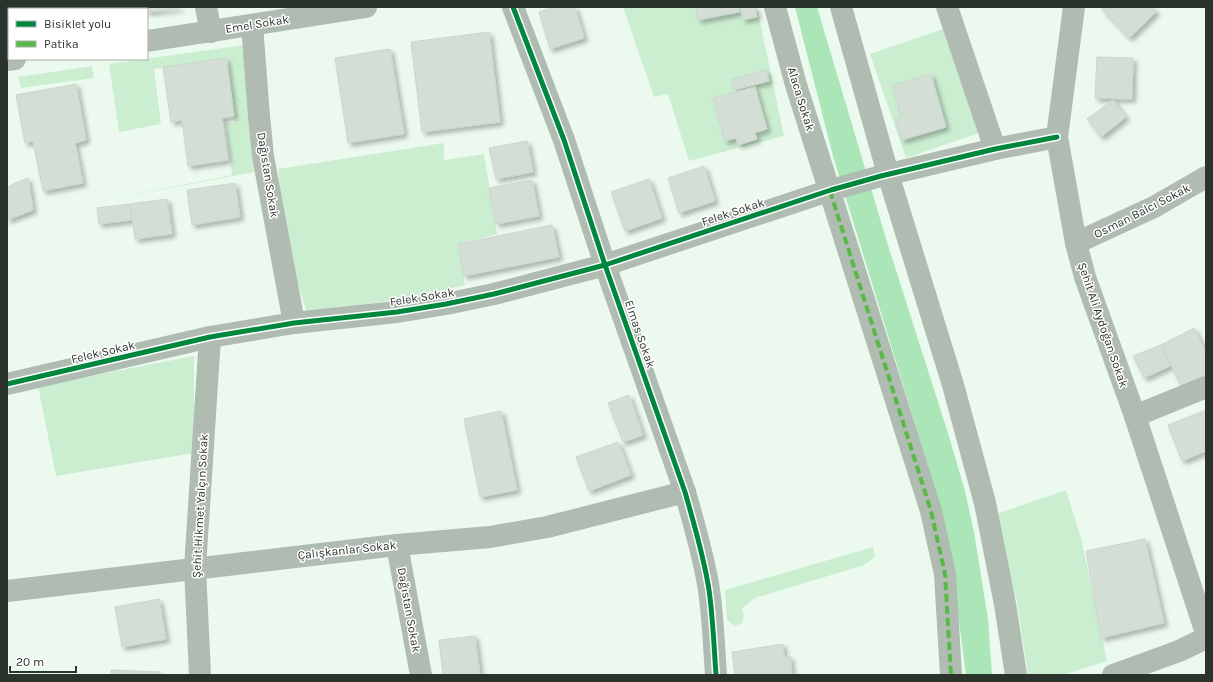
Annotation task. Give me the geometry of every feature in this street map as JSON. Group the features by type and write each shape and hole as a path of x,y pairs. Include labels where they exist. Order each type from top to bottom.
{"street":[{"path":"206,7 211,32"},
{"name":"Emel Sokak","path":"148,41 366,7"},
{"name":"Elmas Sokak","path":"513,7 564,140 605,265 696,530 709,589 716,675"},
{"name":"Alaca Sokak","path":"775,7 796,85 831,190 931,511 945,574 951,675"},
{"path":"841,7 884,175 952,385 985,503 1005,604 1016,675"},
{"path":"947,7 995,149"},
{"name":"Şehit Ali Aydoğan Sokak","path":"1074,7 1057,137 1076,243 1085,277 1135,416 1206,634"},
{"name":"Dağıstan Sokak","path":"252,25 263,156 294,323"},
{"path":"884,175 995,149 1057,137"},
{"name":"Felek Sokak","path":"7,384 210,337 294,323 397,312 446,304 554,279 605,265 831,190 884,175"},
{"name":"Osman Balcı Sokak","path":"1076,243 1129,220 1177,195 1206,177"},
{"name":"Şehit Hikmet Yalçın Sokak","path":"200,675 195,568 210,337"},
{"path":"1135,416 1206,387"},
{"name":"Çalışkanlar Sokak","path":"7,592 195,568 398,545 490,537 547,527 684,492"},
{"name":"Dağıstan Sokak","path":"398,545 422,675"},
{"path":"1113,675 1179,651 1206,638"}],"shaded area":[{"path":"623,7 757,7 784,136 689,161 668,94 654,97"},
{"path":"795,7 817,7 887,242 965,491 974,532 988,619 992,675 966,675 956,598 939,502 833,156"},
{"path":"943,29 979,133 906,158 870,54"},
{"path":"244,45 254,172 91,203 232,175 226,123 235,123 228,59 154,69 161,124 119,132 109,64 148,60 148,59"},
{"path":"92,66 94,78 21,88 18,77"},
{"path":"444,143 444,160 484,154 497,234 458,244 465,285 415,297 307,313 292,266 283,224 278,169"},
{"path":"194,356 194,453 56,476 38,386"},
{"path":"1066,490 1081,538 1107,661 1063,675 1028,675 1016,597 991,516"},
{"path":"873,547 875,556 869,562 861,566 755,598 742,608 744,616 742,623 735,626 727,620 725,590"}],"building":[{"path":"7,7 22,7 8,8 7,42"},
{"path":"36,7 68,7 68,8"},
{"path":"123,7 124,8 88,8"},
{"path":"180,7 148,12 148,8 139,8"},
{"path":"553,7 575,7 584,38 550,49 539,12"},
{"path":"696,7 738,7 739,12 698,20"},
{"path":"740,7 755,7 757,17 743,20"},
{"path":"1100,7 1152,7 1156,12 1129,38"},
{"path":"489,32 500,122 422,132 411,42"},
{"path":"390,49 404,134 348,143 335,58"},
{"path":"1097,57 1133,58 1132,99 1095,98"},
{"path":"226,58 234,116 222,118 228,160 188,166 182,120 171,122 163,67"},
{"path":"766,70 769,81 734,90 731,79"},
{"path":"931,74 946,127 902,140 895,118 901,117 892,85"},
{"path":"76,84 86,140 75,143 83,183 43,191 33,141 25,143 16,95"},
{"path":"755,87 767,129 755,133 757,139 738,145 736,138 725,141 713,98"},
{"path":"1113,100 1126,117 1101,137 1087,119"},
{"path":"527,141 533,172 496,179 489,148"},
{"path":"704,166 715,201 679,213 668,178"},
{"path":"28,178 33,210 7,220 7,188"},
{"path":"649,179 662,218 625,231 611,192"},
{"path":"532,180 539,216 496,224 489,188"},
{"path":"235,183 240,217 192,225 187,190"},
{"path":"167,199 172,234 135,239 130,204"},
{"path":"130,204 132,220 99,224 97,208"},
{"path":"552,225 559,257 464,276 458,244"},
{"path":"1194,328 1206,353 1206,376 1182,388 1161,345"},
{"path":"1161,345 1170,366 1144,378 1133,356"},
{"path":"629,395 643,435 623,442 608,403"},
{"path":"1206,410 1206,451 1182,461 1168,425"},
{"path":"501,411 517,490 480,497 464,419"},
{"path":"618,442 631,475 589,491 576,457"},
{"path":"1145,539 1164,623 1101,638 1086,551"},
{"path":"159,599 166,639 122,647 115,607"},
{"path":"475,636 480,675 443,675 439,640"},
{"path":"783,644 784,657 790,656 792,675 735,675 732,652"},
{"path":"111,670 160,672 160,675 111,675"}],"marked path":[{"path":"830,191 931,511 945,574 951,675"}],"cycle path":[{"path":"513,7 564,140 605,265 685,492 702,553 707,578 716,675"},
{"path":"7,384 210,337 294,323 397,312 494,294 605,265 831,190 881,176 995,149 1057,137"}]}
